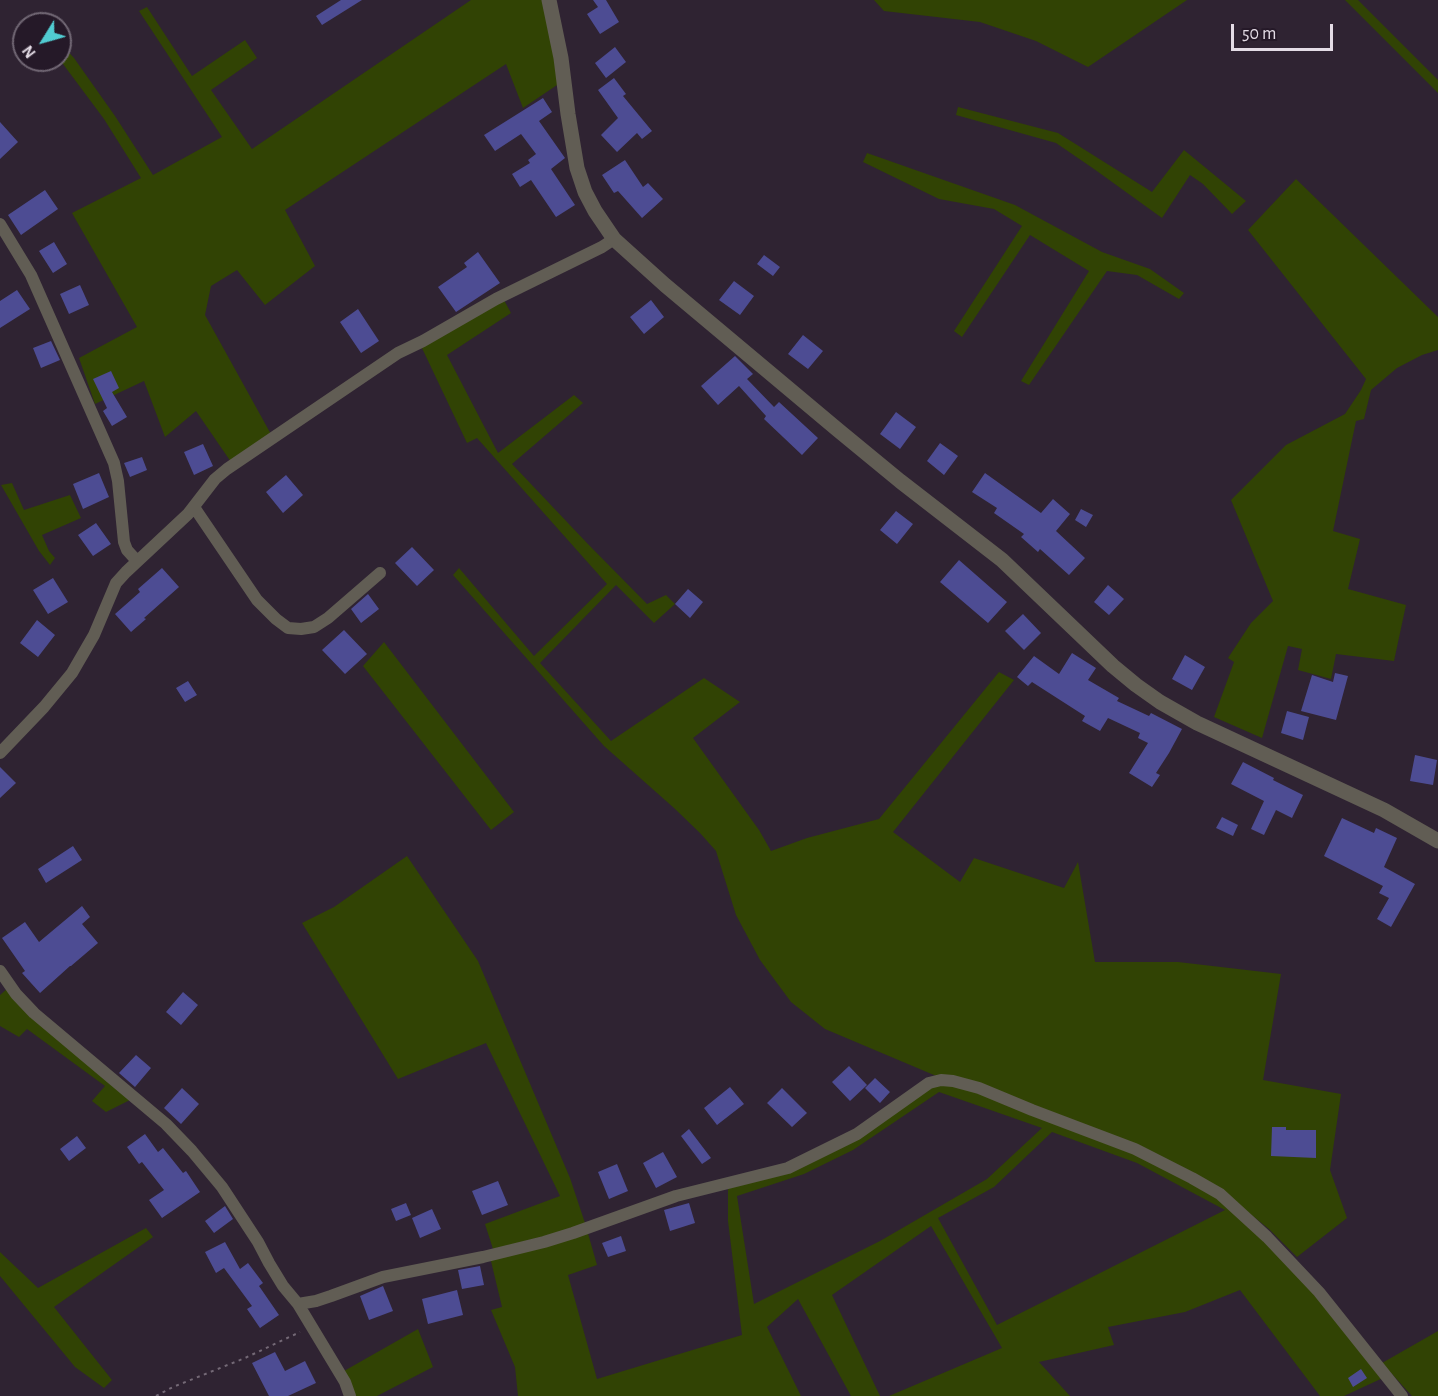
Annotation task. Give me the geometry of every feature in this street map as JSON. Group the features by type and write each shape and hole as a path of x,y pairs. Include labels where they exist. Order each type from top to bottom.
{"street":[{"path":"549,0 561,58 577,168 595,212 614,238 665,285 838,430 1002,560 1136,685 1197,723 1384,810 1438,841"},
{"path":"0,224 31,275 114,463 124,542 127,550 137,561"},
{"path":"0,753 44,707 72,673 94,635 116,583 176,527 209,486 227,469 398,353 496,299 610,243 614,238"},
{"path":"194,507 257,600 288,628 302,630 314,627 381,573"},
{"path":"0,971 15,994 34,1013 166,1124 192,1150 242,1215 283,1286 298,1304 345,1382 350,1396"},
{"path":"298,1304 331,1296 383,1277 544,1242 676,1196 788,1168 857,1134 929,1083 941,1080 979,1088 1135,1149 1220,1194 1266,1237 1319,1292 1402,1396"}],"path":[{"path":"156,1396 311,1327"}],"green space":[{"path":"471,0 548,0 563,81 523,108 506,64 285,210 315,266 265,305 237,270 211,286 205,315 272,436 231,462 196,411 165,437 144,381 95,404 79,358 137,327 72,213 141,178 104,119 69,72 72,72 72,56 153,175 222,137 139,11 147,7 192,76 245,40 257,58 211,90 252,149"},
{"path":"874,0 1187,0 1088,67 1036,41 980,22 884,11"},
{"path":"1345,0 1358,0 1438,80 1438,93"},
{"path":"958,107 1058,133 1152,192 1184,150 1246,201 1232,214 1203,184 1190,175 1162,218 1056,143 956,115"},
{"path":"867,153 1015,205 1102,252 1150,269 1184,293 1179,299 1137,275 1107,271 1029,385 1021,381 1089,271 1030,235 962,337 954,331 1022,226 994,209 939,199 863,162"},
{"path":"1296,179 1438,317 1438,350 1422,355 1397,368 1371,390 1364,419 1356,421 1333,531 1360,539 1348,589 1406,605 1394,661 1336,654 1331,679 1298,670 1302,649 1288,646 1262,738 1214,717 1234,662 1228,658 1251,623 1273,601 1231,500 1286,445 1345,414 1366,379 1248,230"},
{"path":"504,300 511,313 447,355 498,453 574,395 583,403 512,464 647,604 666,595 675,604 654,623 616,585 540,663 611,741 704,678 740,702 693,738 759,830 771,851 807,838 879,819 999,672 1014,680 893,832 960,882 974,858 1064,888 1078,862 1095,962 1178,962 1281,974 1263,1080 1341,1094 1330,1170 1347,1218 1297,1257 1269,1229 1234,1201 1385,1377 1344,1396 1320,1396 1240,1290 1185,1312 1108,1327 1114,1345 1039,1362 1070,1396 889,1396 1002,1348 931,1226 832,1295 880,1396 851,1396 798,1299 767,1327 801,1396 518,1396 515,1367 491,1310 502,1307 490,1257 587,1230 597,1265 568,1275 597,1379 742,1335 728,1221 728,1184 792,1167 941,1078 825,1029 791,1002 760,960 736,915 716,851 674,808 604,746 453,575 459,568 534,656 607,584 477,438 467,443 421,346","holes":["939,1092 1042,1128 987,1179 880,1241 754,1304 737,1196 804,1174 853,1150","1052,1132 1137,1163 1225,1210 997,1325 938,1218 994,1187"]},
{"path":"12,483 24,510 70,495 81,518 42,535 55,558 50,565 39,551 1,485"},
{"path":"384,642 514,812 491,830 363,666"},
{"path":"407,856 478,961 570,1178 586,1226 493,1249 485,1224 560,1196 486,1043 398,1079 302,923 334,907"},
{"path":"8,988 134,1098 106,1112 92,1101 105,1086 27,1029 19,1037 0,1026 0,995"},
{"path":"146,1228 153,1237 54,1307 112,1380 104,1388 75,1367 0,1276 0,1252 38,1288"},
{"path":"418,1329 433,1367 377,1396 354,1396 344,1371"},
{"path":"1438,1331 1438,1396 1412,1396 1382,1363"}],"building":[{"path":"341,0 362,0 322,25 316,16"},
{"path":"593,0 606,0 619,22 600,34 587,14 598,7"},
{"path":"615,47 626,62 606,78 595,63"},
{"path":"614,78 626,94 623,96 652,131 642,139 637,133 617,152 601,135 618,118 598,90"},
{"path":"543,98 552,112 539,121 565,158 551,169 575,205 556,217 531,180 520,187 512,174 530,163 528,160 536,154 521,134 495,151 484,135"},
{"path":"0,122 18,142 0,159"},
{"path":"625,160 643,187 648,183 663,199 642,218 618,191 614,193 602,175"},
{"path":"45,190 58,209 21,235 8,215"},
{"path":"54,242 67,264 53,273 39,251"},
{"path":"478,252 500,283 456,312 438,287 467,267 464,263"},
{"path":"764,255 780,267 773,276 757,264"},
{"path":"734,281 754,296 740,315 719,300"},
{"path":"80,285 89,305 69,314 60,294"},
{"path":"17,290 30,309 0,328 0,301"},
{"path":"651,300 664,317 644,334 630,317"},
{"path":"358,309 379,341 361,353 340,322"},
{"path":"803,335 823,351 808,369 788,354"},
{"path":"51,341 60,360 41,368 33,348"},
{"path":"735,356 753,374 747,379 774,407 779,402 818,438 802,455 764,419 766,416 739,386 718,405 701,386"},
{"path":"111,371 119,388 112,392 127,417 112,426 103,411 107,408 93,379"},
{"path":"896,412 916,427 900,449 880,434"},
{"path":"940,443 958,456 944,475 927,461"},
{"path":"203,444 213,466 194,475 184,452"},
{"path":"142,457 147,470 130,477 124,463"},
{"path":"99,473 109,497 83,509 73,484"},
{"path":"985,473 1041,513 1053,499 1070,514 1056,531 1085,558 1069,575 1040,549 1038,552 1021,537 1024,534 994,513 997,508 972,492"},
{"path":"286,475 303,495 283,513 266,492"},
{"path":"1081,509 1093,515 1086,527 1075,520"},
{"path":"896,511 913,524 897,544 880,530"},
{"path":"96,523 111,544 93,556 78,535"},
{"path":"412,547 434,570 417,586 395,563"},
{"path":"959,560 1007,602 988,623 940,582"},
{"path":"162,568 179,587 131,632 115,614"},
{"path":"53,578 68,602 48,614 33,590"},
{"path":"1108,585 1124,599 1109,615 1094,602"},
{"path":"688,589 703,602 690,618 675,604"},
{"path":"368,594 379,609 361,623 351,609"},
{"path":"1023,614 1041,633 1024,650 1005,631"},
{"path":"37,620 55,635 38,657 20,643"},
{"path":"344,630 367,654 345,674 322,650"},
{"path":"1072,653 1096,668 1088,680 1119,698 1117,701 1149,716 1151,713 1182,729 1156,773 1160,775 1152,787 1129,773 1148,743 1138,738 1140,733 1108,718 1100,731 1082,721 1085,716 1032,682 1028,686 1017,677 1034,656 1059,674"},
{"path":"1185,655 1205,667 1192,690 1172,679"},
{"path":"1335,673 1348,676 1336,720 1301,711 1312,675 1333,682"},
{"path":"188,681 197,695 185,702 176,688"},
{"path":"1287,711 1309,717 1303,740 1281,733"},
{"path":"1415,755 1437,760 1433,785 1410,781"},
{"path":"1243,762 1303,795 1292,818 1276,810 1264,835 1251,829 1264,801 1231,784"},
{"path":"0,767 16,783 0,798"},
{"path":"1222,817 1238,825 1233,836 1216,828"},
{"path":"1342,818 1374,833 1376,828 1397,838 1384,867 1415,884 1391,927 1377,919 1389,898 1379,893 1383,886 1324,856"},
{"path":"73,846 82,860 46,883 38,869"},
{"path":"82,906 90,917 82,924 98,943 40,993 22,973 25,971 2,938 25,922 39,942"},
{"path":"183,992 198,1005 181,1025 166,1012"},
{"path":"136,1055 151,1068 135,1087 119,1073"},
{"path":"849,1066 867,1085 850,1101 832,1082"},
{"path":"875,1078 890,1092 880,1103 865,1088"},
{"path":"730,1087 744,1104 717,1125 704,1108"},
{"path":"182,1088 199,1104 181,1124 164,1108"},
{"path":"782,1088 807,1113 792,1127 767,1103"},
{"path":"1272,1127 1286,1127 1286,1130 1316,1130 1316,1158 1271,1156"},
{"path":"689,1129 711,1158 702,1164 681,1136"},
{"path":"145,1134 158,1152 163,1148 183,1173 186,1171 200,1192 162,1218 149,1200 164,1190 142,1162 139,1164 127,1147"},
{"path":"77,1136 86,1148 69,1161 60,1149"},
{"path":"663,1152 677,1177 656,1188 643,1163"},
{"path":"617,1164 628,1191 609,1199 598,1172"},
{"path":"498,1181 508,1205 482,1215 472,1191"},
{"path":"406,1203 411,1215 396,1221 391,1209"},
{"path":"689,1203 695,1223 670,1231 664,1210"},
{"path":"225,1206 233,1219 214,1233 205,1221"},
{"path":"432,1209 441,1229 420,1238 412,1218"},
{"path":"621,1236 626,1251 608,1257 602,1243"},
{"path":"225,1242 240,1269 248,1263 263,1283 259,1286 279,1315 260,1328 247,1309 252,1306 224,1268 216,1273 205,1252"},
{"path":"480,1266 484,1285 462,1289 458,1270"},
{"path":"383,1286 393,1311 369,1320 360,1296"},
{"path":"457,1290 463,1315 428,1324 422,1299"},
{"path":"275,1352 285,1371 305,1361 316,1383 288,1396 269,1396 252,1363"},
{"path":"1361,1369 1367,1378 1353,1387 1348,1378"}]}
